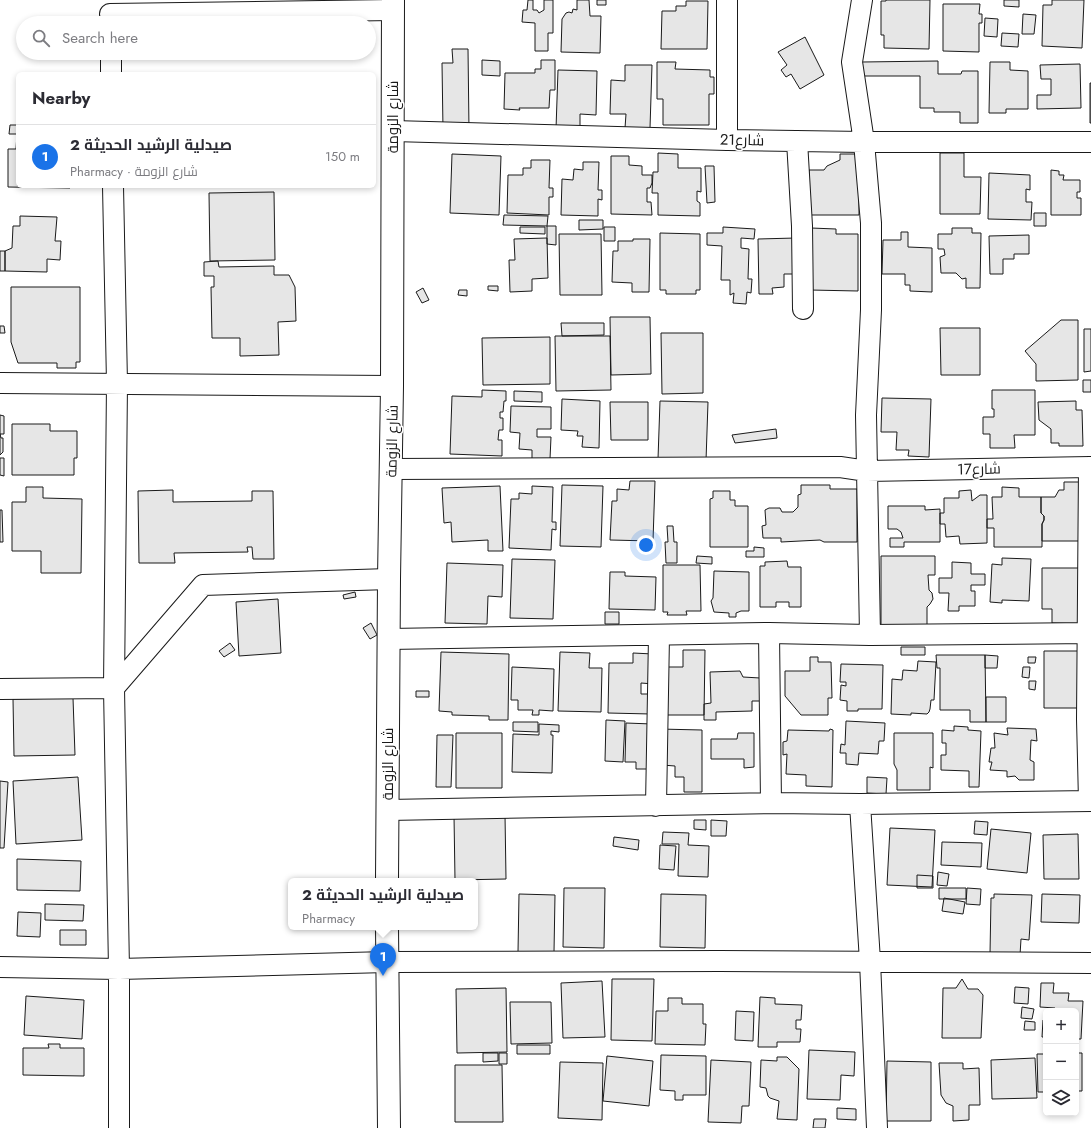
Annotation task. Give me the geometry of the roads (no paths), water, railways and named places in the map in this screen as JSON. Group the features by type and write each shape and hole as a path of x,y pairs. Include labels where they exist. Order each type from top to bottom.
{"street":[{"path":"727,0 727,140"},
{"path":"862,0 852,62 864,142 871,223 871,310 866,416 870,635"},
{"path":"110,12 393,5"},
{"name":"شارع الزومة","path":"387,878 392,386 393,5"},
{"path":"111,60 111,72"},
{"name":"شارع21","path":"393,131 727,140 864,142 1091,142"},
{"path":"797,141 802,226 803,309"},
{"path":"113,188 117,383 114,688 119,1128"},
{"path":"0,383 392,386"},
{"name":"شارع17","path":"391,469 840,467 867,470 1090,467"},
{"path":"388,810 771,803 860,804 1090,801 1087,718 1090,467"},
{"path":"0,688 114,688 203,585 389,580"},
{"path":"389,639 769,634 870,635 1089,633"},
{"path":"769,634 771,803"},
{"path":"656,806 659,636"},
{"path":"860,804 870,961 877,1128"},
{"path":"387,930 389,1128"},
{"path":"0,967 118,969 387,962 870,961 1091,963"}],"place":[{"name":"صيدلية الرشيد الحديثة 2","path":"383,976"}]}
